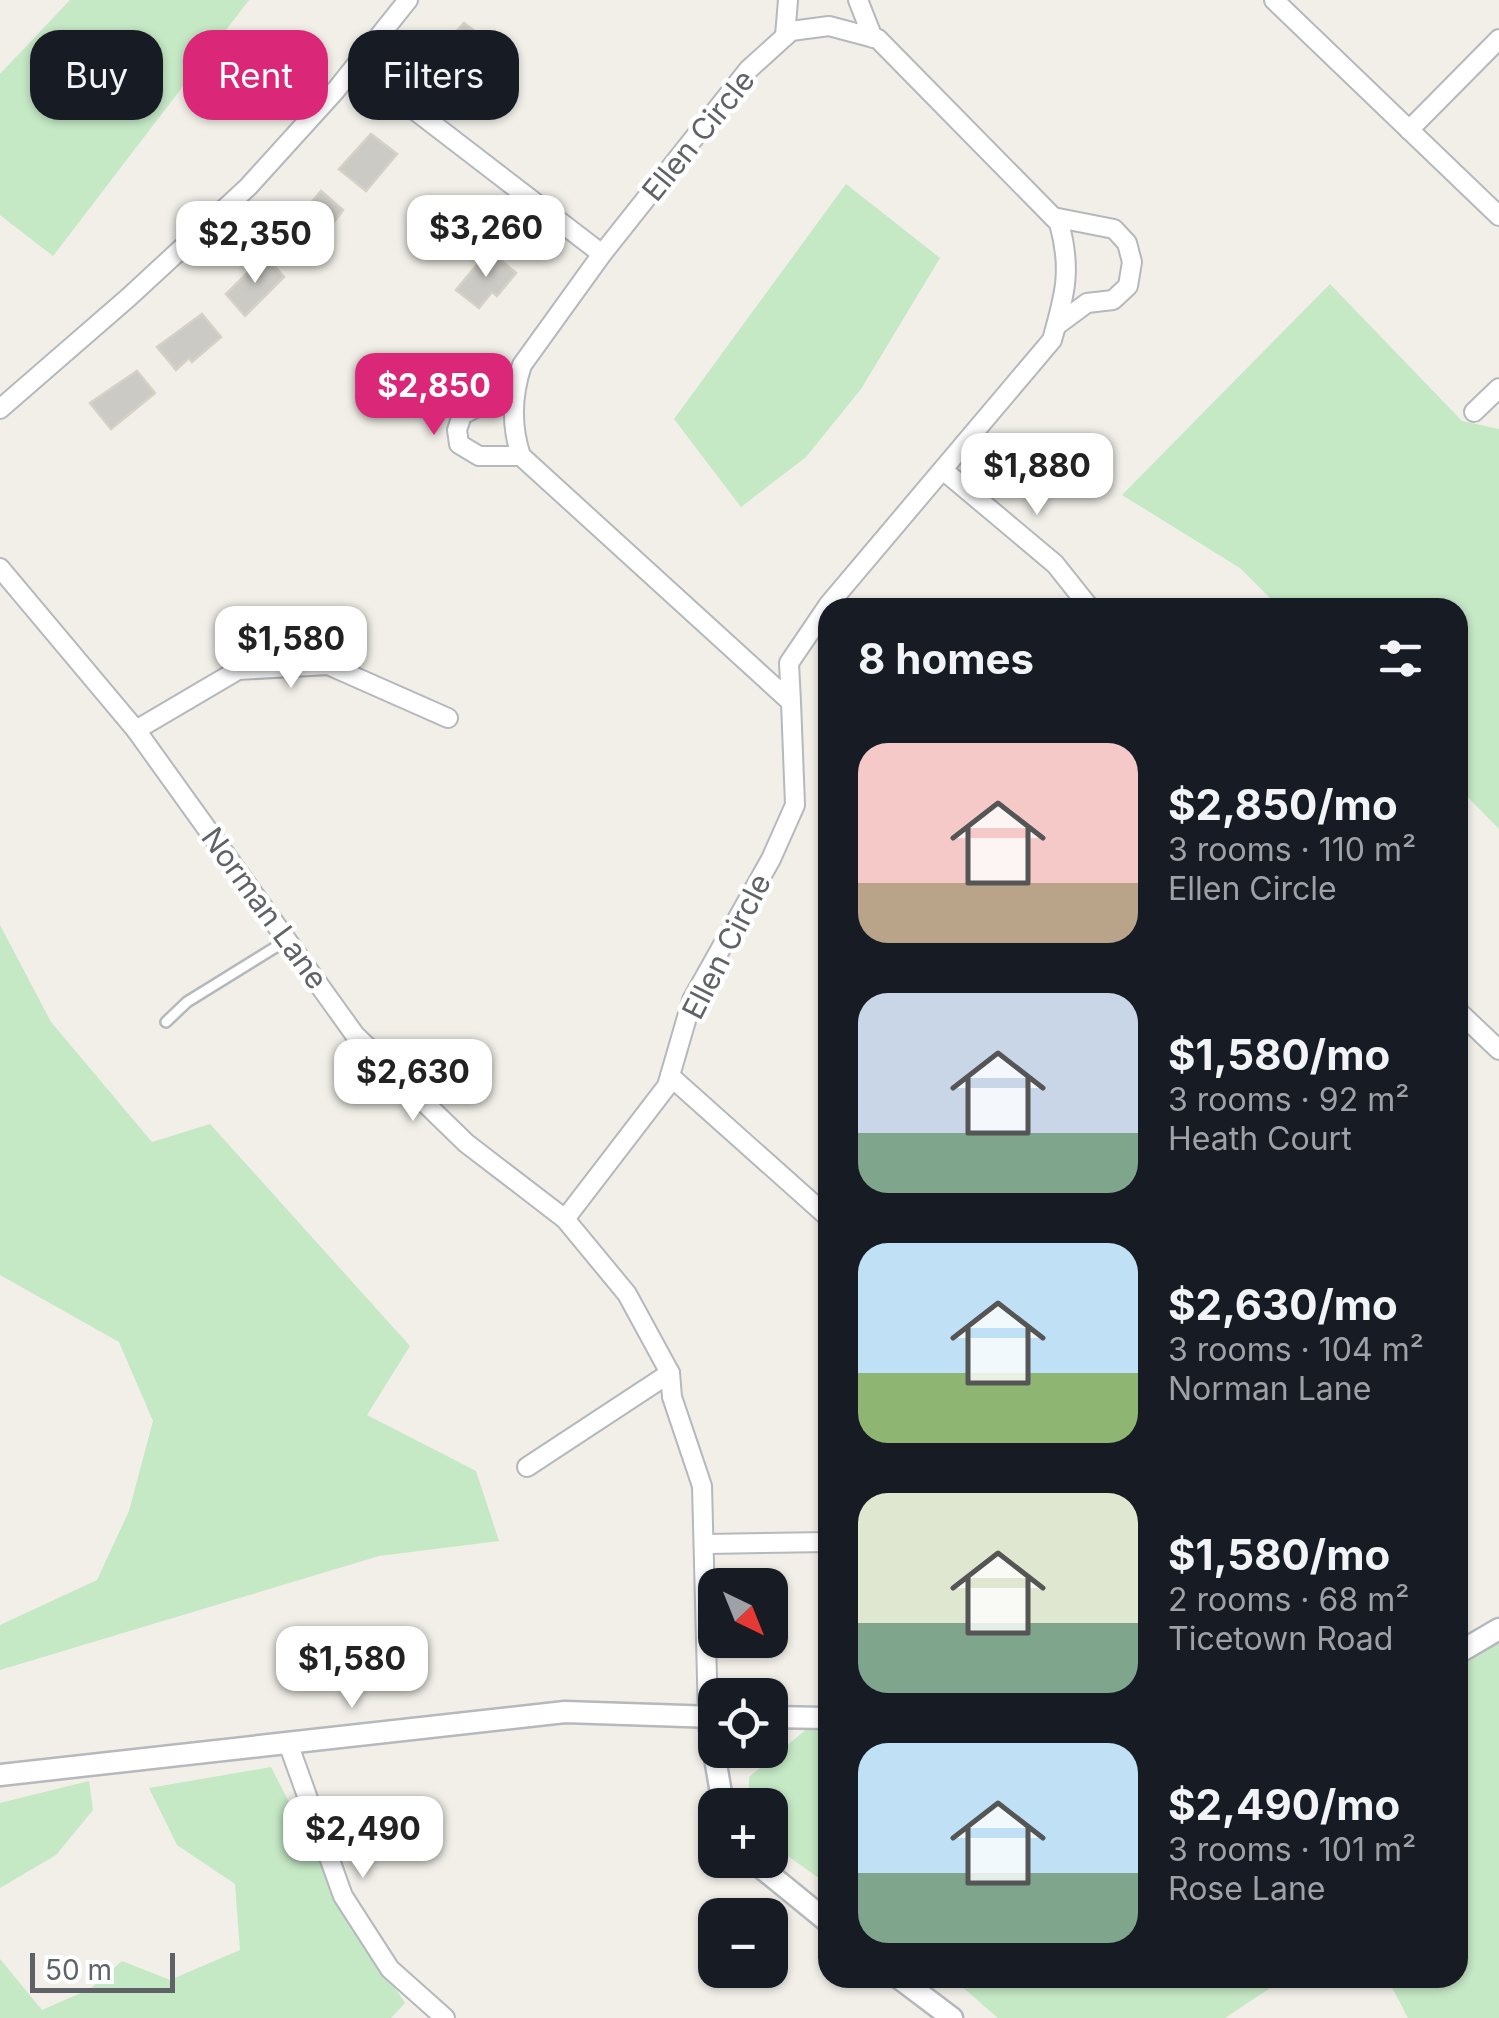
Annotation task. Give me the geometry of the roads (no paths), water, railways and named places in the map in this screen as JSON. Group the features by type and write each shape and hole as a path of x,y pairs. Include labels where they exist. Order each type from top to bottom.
{"street":[{"path":"384,30 408,0"},
{"path":"785,36 788,0"},
{"name":"Ellen Circle","path":"835,598 1052,340 1064,297 1068,256 1053,217 873,38 858,0"},
{"path":"1274,0 1499,216"},
{"path":"785,36 791,30 829,26 873,38"},
{"name":"Ellen Circle","path":"521,456 514,436 515,386 522,366 602,254 748,70 785,36"},
{"path":"1409,130 1499,39"},
{"path":"0,408 129,298 248,187 348,74"},
{"path":"428,120 602,254"},
{"name":"Ellen Circle","path":"1053,217 1114,229 1128,243 1132,262 1128,286 1113,300 1088,304 1056,326"},
{"path":"515,386 462,415 458,444 480,456 521,456 791,702"},
{"path":"1474,412 1499,388"},
{"path":"943,470 1055,564 1082,598"},
{"name":"Norman Lane","path":"0,568 136,730 355,1035 466,1144 565,1218 627,1294 670,1373 672,1398 702,1486 710,1678"},
{"name":"Ellen Circle","path":"565,1218 667,1086 692,1000 748,902 795,805 789,663 818,621"},
{"path":"136,730 238,670 328,665 448,718"},
{"path":"1468,1021 1499,1050"},
{"path":"670,1076 818,1208"},
{"path":"528,1467 670,1373"},
{"path":"706,1544 818,1542"},
{"path":"1468,1647 1499,1629"},
{"path":"0,1775 565,1712 698,1716"},
{"path":"788,1717 818,1718"},
{"path":"288,1743 343,1896 390,1969 444,2018"},
{"path":"774,1878 818,1914"},
{"path":"912,1988 952,2018"}],"lane":[{"path":"166,1022 187,1002 289,938"}]}
